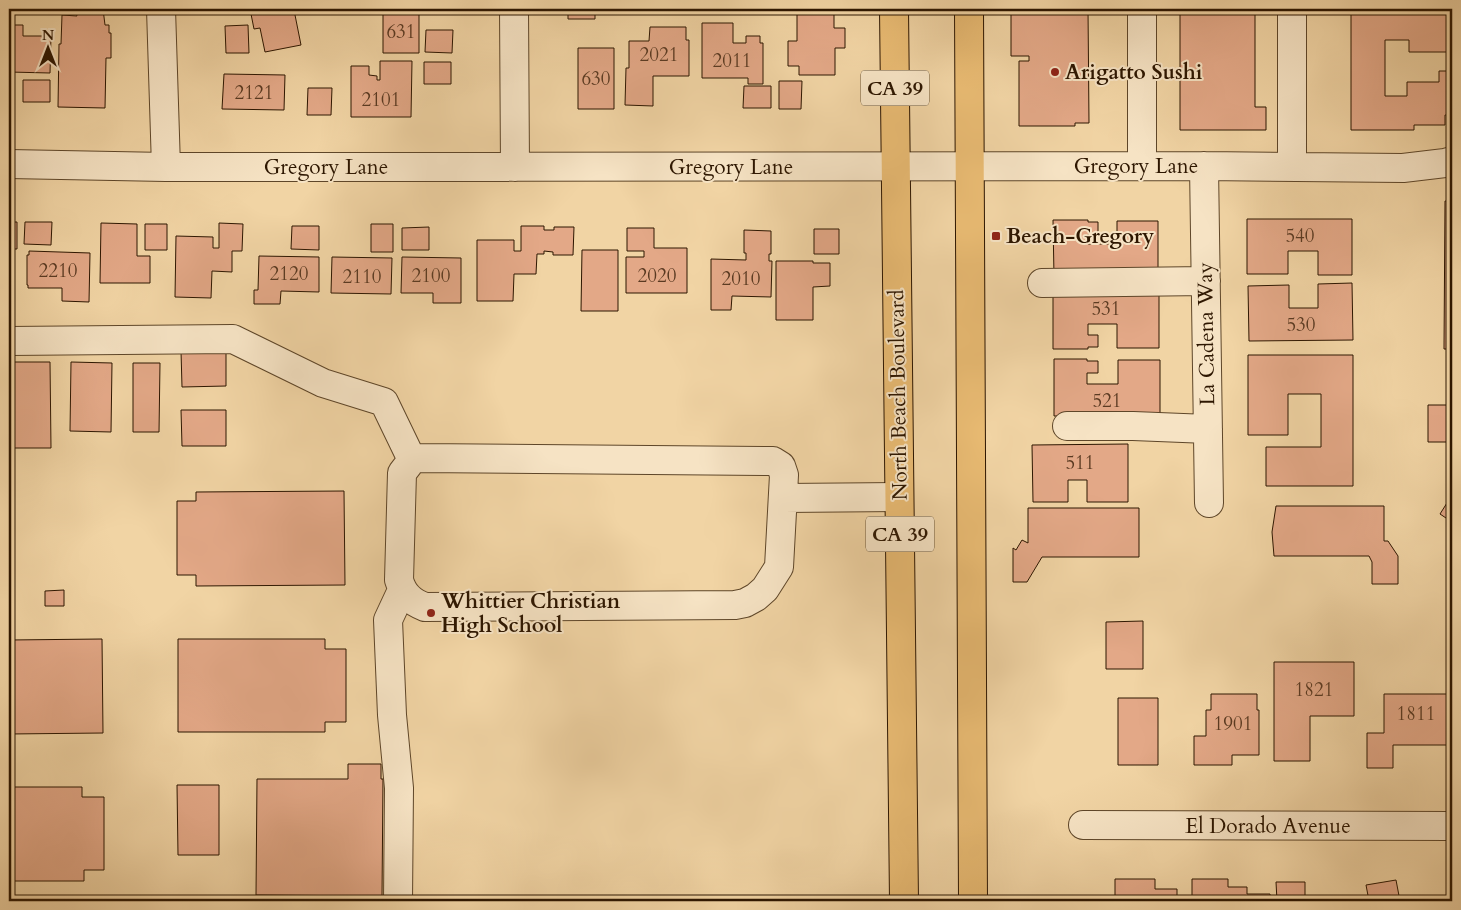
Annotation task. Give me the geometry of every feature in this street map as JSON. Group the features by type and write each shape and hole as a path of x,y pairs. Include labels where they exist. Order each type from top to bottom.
{"main road":[{"name":"North Beach Boulevard","path":"894,9 904,901"},
{"path":"969,9 973,901"}],"street":[{"path":"161,9 166,167"},
{"path":"514,9 515,167"},
{"path":"1142,9 1142,166"},
{"path":"1292,9 1292,166"},
{"name":"Gregory Lane","path":"9,164 166,167 1292,166 1403,168 1445,163 1452,160"},
{"name":"La Cadena Way","path":"1204,166 1209,503"},
{"path":"1042,283 1206,281"},
{"path":"9,341 232,339 323,383 384,402 412,460"},
{"path":"1067,426 1208,429"},
{"path":"419,458 768,460 777,463 783,471 784,498 779,567 765,589 745,603 425,607 416,604 402,590 399,580 400,484 402,473 412,460 419,458"},
{"path":"784,498 899,497"},
{"path":"398,901 399,788 392,715 388,620 402,590"},
{"name":"El Dorado Avenue","path":"1083,825 1452,826"}],"building":[{"path":"75,9 103,9 105,25 109,25 109,33 111,33 111,58 106,58 105,108 58,107 59,44 61,44 62,15 77,16"},
{"path":"256,9 300,9 294,10 301,45 265,52 260,28 254,29 251,14 257,13"},
{"path":"383,9 419,9 419,53 383,53"},
{"path":"568,9 595,9 595,19 568,19"},
{"path":"1011,9 1088,9 1089,123 1075,123 1075,126 1019,126 1019,61 1029,61 1029,56 1011,56"},
{"path":"1180,9 1255,9 1255,107 1266,107 1266,130 1180,130"},
{"path":"1351,9 1452,9 1452,52 1409,52 1409,40 1385,40 1385,96 1407,96 1407,82 1439,82 1439,71 1452,71 1452,115 1445,115 1445,125 1414,125 1414,130 1351,130"},
{"path":"797,14 834,14 834,28 845,28 845,48 835,48 835,75 799,75 799,66 788,66 788,41 797,41"},
{"path":"702,23 733,23 733,43 746,43 746,36 760,36 760,43 763,43 763,84 748,84 748,78 702,78"},
{"path":"9,25 23,25 23,36 51,36 50,73 9,72"},
{"path":"248,25 249,53 226,53 225,26"},
{"path":"650,27 686,27 686,40 689,40 689,76 653,76 653,106 625,105 626,68 629,68 629,41 649,41"},
{"path":"426,30 453,30 452,53 425,52"},
{"path":"578,48 614,48 614,109 578,109"},
{"path":"380,61 412,61 411,117 351,117 351,66 369,66 369,75 377,76 377,80 380,80"},
{"path":"424,62 451,62 451,84 424,84"},
{"path":"224,74 285,75 284,110 222,109"},
{"path":"23,80 50,80 50,102 23,102"},
{"path":"779,81 802,81 801,109 779,109"},
{"path":"744,86 771,86 771,108 743,108"},
{"path":"308,88 332,88 331,115 307,115"},
{"path":"1445,201 1452,201 1452,349 1444,349"},
{"path":"1247,219 1352,219 1352,275 1318,275 1318,251 1288,251 1288,274 1247,274"},
{"path":"1053,220 1088,220 1088,222 1098,222 1098,234 1088,234 1088,244 1117,244 1117,221 1158,221 1158,276 1054,277"},
{"path":"9,222 17,222 17,249 9,249"},
{"path":"25,222 52,222 51,245 24,244"},
{"path":"101,223 137,224 137,256 150,256 150,283 100,283"},
{"path":"219,223 243,224 242,251 232,251 232,272 212,271 211,298 175,297 176,236 213,237 213,248 219,248"},
{"path":"145,224 167,224 167,250 145,250"},
{"path":"371,224 393,224 393,252 371,252"},
{"path":"292,226 319,226 319,250 291,249"},
{"path":"521,226 544,226 544,230 554,230 554,227 574,227 573,255 553,255 553,252 544,251 544,254 537,254 536,274 514,274 513,301 477,301 477,240 514,240 514,251 521,251"},
{"path":"429,227 429,250 402,250 402,228"},
{"path":"627,228 654,228 654,248 687,248 687,293 626,293 626,257 644,257 644,251 627,251"},
{"path":"814,229 839,229 839,254 814,254"},
{"path":"744,230 771,231 771,254 769,254 769,261 772,261 771,297 732,296 731,310 711,310 711,259 746,260 746,253 744,253"},
{"path":"582,250 618,250 618,311 581,311"},
{"path":"29,251 90,253 89,302 62,301 62,288 28,288 27,255 29,255"},
{"path":"259,256 319,257 319,292 281,291 280,304 254,304 254,290 258,290"},
{"path":"332,257 392,258 391,294 331,293"},
{"path":"402,257 461,258 461,303 433,303 433,293 401,293"},
{"path":"776,261 830,263 830,286 813,287 813,320 776,320"},
{"path":"1352,283 1353,340 1249,341 1248,286 1289,285 1289,308 1318,308 1318,284"},
{"path":"1053,291 1159,291 1159,348 1117,348 1117,324 1088,324 1088,335 1098,335 1098,347 1088,347 1088,349 1053,349"},
{"path":"226,350 226,386 182,387 181,351"},
{"path":"1248,355 1353,355 1353,486 1266,486 1266,447 1321,447 1321,394 1288,394 1288,435 1248,435"},
{"path":"1054,359 1098,361 1098,373 1087,373 1087,384 1118,384 1118,360 1160,360 1160,416 1054,416"},
{"path":"9,362 50,362 51,448 9,448"},
{"path":"71,362 112,363 111,432 70,431"},
{"path":"133,363 160,363 159,432 133,432"},
{"path":"1447,370 1452,370 1452,442 1428,442 1428,405 1447,405"},
{"path":"181,410 226,410 226,446 182,446"},
{"path":"1128,444 1128,502 1087,502 1087,480 1068,480 1068,502 1033,502 1032,445"},
{"path":"344,491 345,585 196,586 196,575 177,575 177,501 196,501 196,492"},
{"path":"1452,495 1452,522 1440,514"},
{"path":"1276,506 1384,506 1384,541 1388,541 1398,556 1398,584 1372,584 1372,562 1369,556 1274,556 1272,532"},
{"path":"1028,508 1139,508 1139,557 1042,557 1027,582 1013,582 1013,548 1016,550 1022,540 1028,543"},
{"path":"9,517 10,587 9,587"},
{"path":"64,590 64,606 45,606 45,591"},
{"path":"1143,621 1143,669 1106,669 1106,622"},
{"path":"102,639 103,733 9,734 9,640"},
{"path":"178,639 325,639 325,649 346,649 346,722 325,722 325,732 178,732"},
{"path":"1274,662 1354,662 1354,716 1310,716 1310,761 1274,761"},
{"path":"1211,694 1257,694 1259,755 1232,755 1232,765 1194,765 1194,736 1206,736 1206,710 1211,710"},
{"path":"1384,694 1447,694 1447,745 1393,745 1393,768 1367,768 1367,733 1384,733"},
{"path":"1118,698 1158,698 1158,765 1118,765"},
{"path":"348,764 381,764 381,779 383,779 382,896 256,895 257,779 348,779"},
{"path":"177,785 219,785 219,855 178,855"},
{"path":"9,787 82,787 82,797 104,797 104,870 84,870 84,881 9,881"},
{"path":"1115,879 1155,879 1155,889 1177,889 1177,901 1115,901"},
{"path":"1192,879 1228,879 1228,887 1247,887 1247,894 1270,894 1270,901 1192,901"},
{"path":"1396,880 1400,901 1369,901 1366,885"},
{"path":"1276,882 1305,882 1305,901 1277,901"},
{"path":"1084,896 1084,900 1104,901 1037,901 1037,897"}],"place":[{"name":"Arigatto Sushi","path":"1055,72"},
{"name":"Beach-Gregory","path":"996,236"},
{"name":"Whittier Christian High School","path":"431,613"}]}
